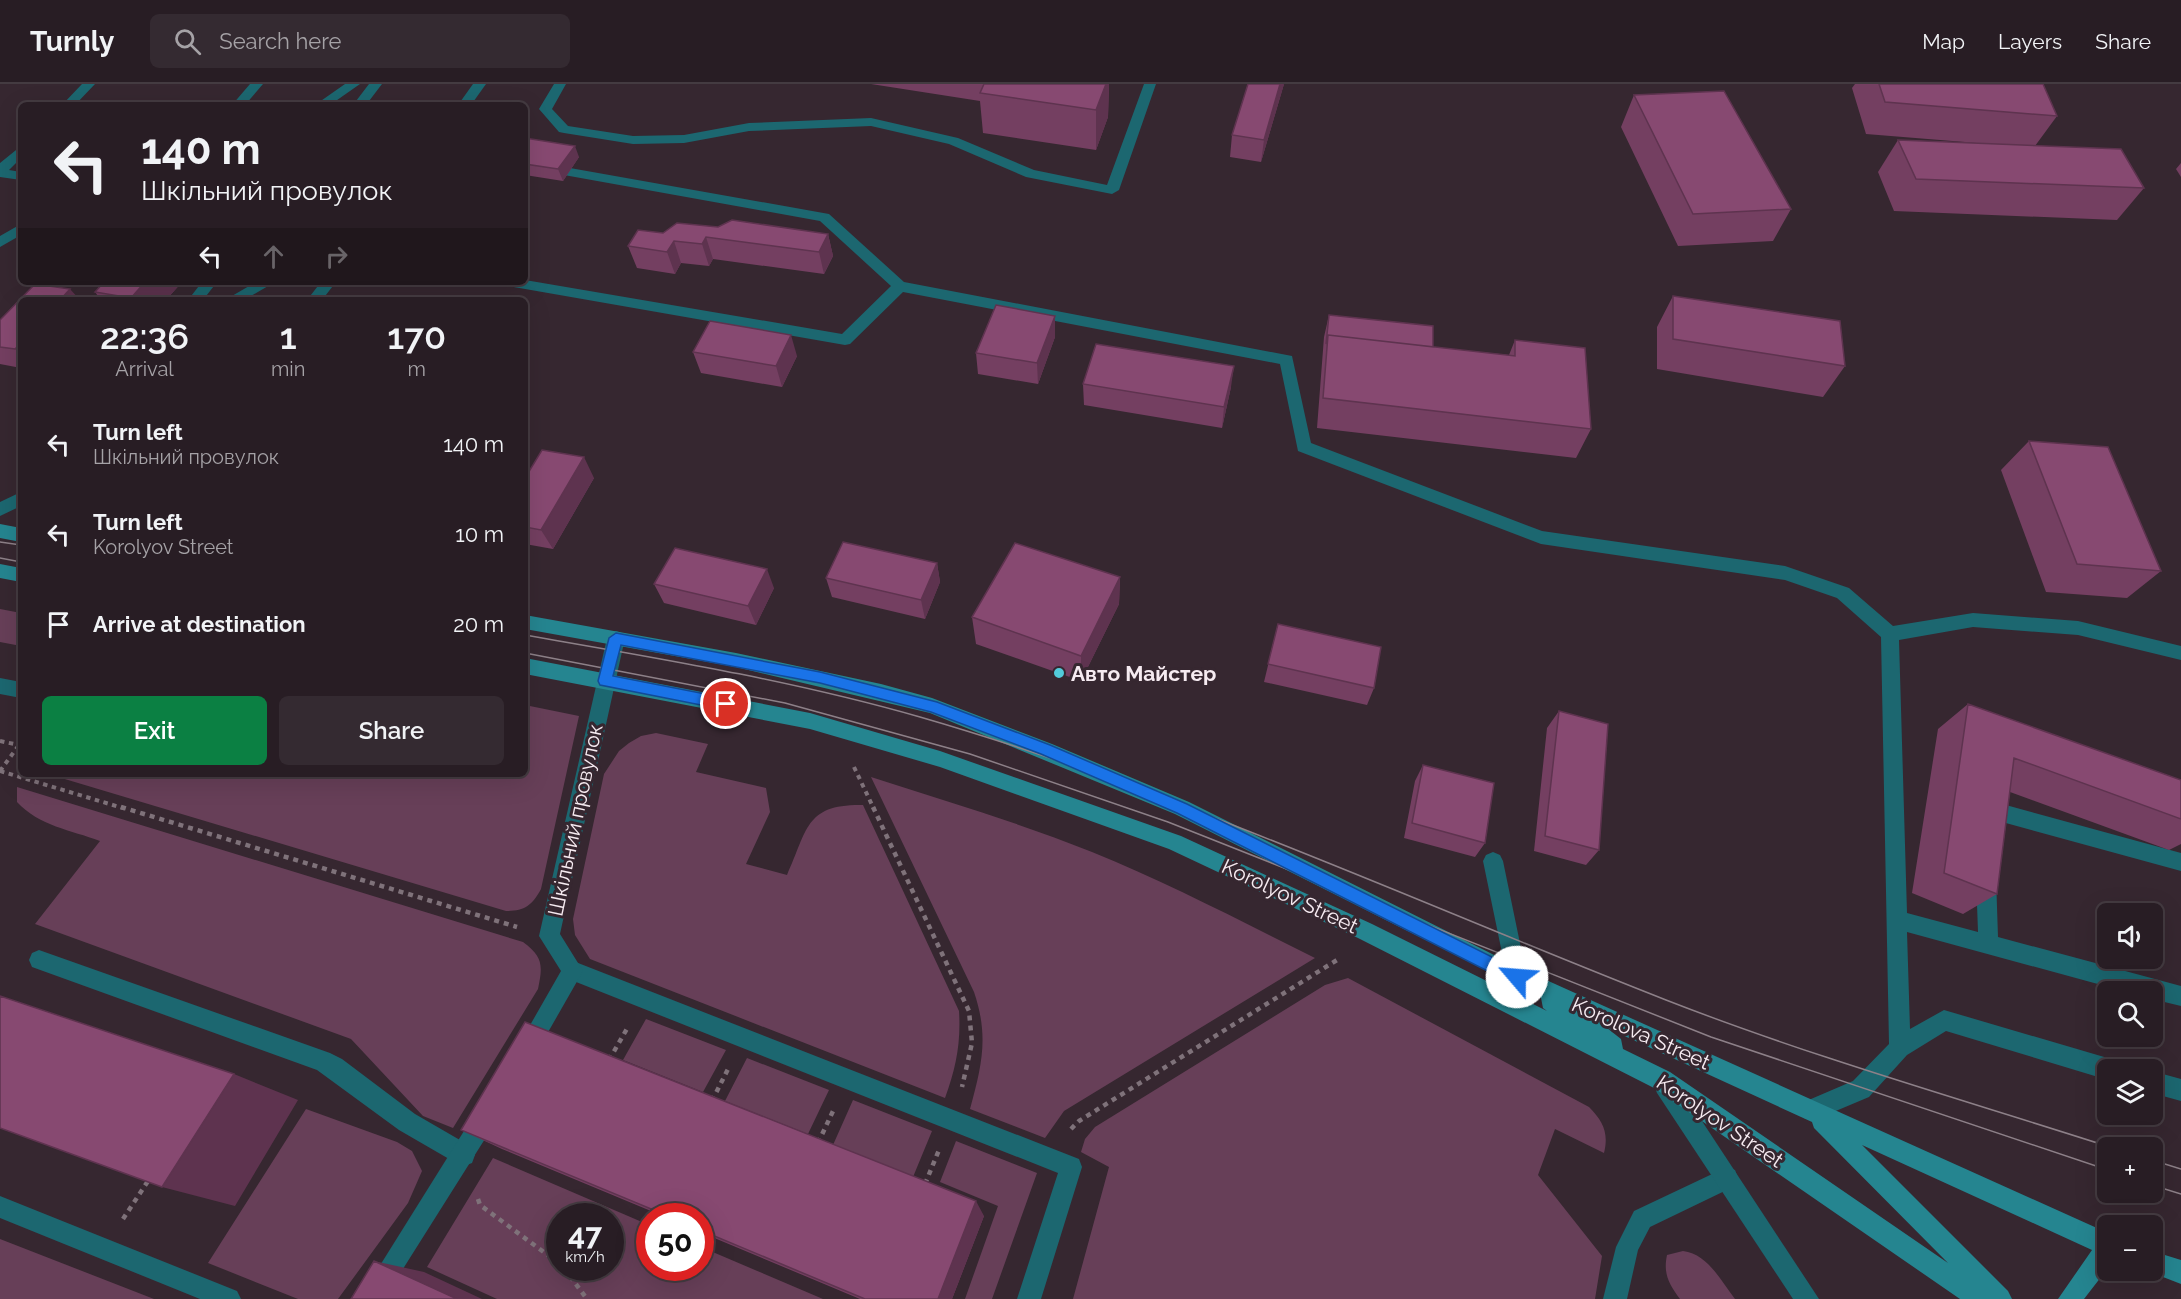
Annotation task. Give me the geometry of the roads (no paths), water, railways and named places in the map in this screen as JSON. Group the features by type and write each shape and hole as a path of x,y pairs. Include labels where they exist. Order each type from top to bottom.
{"main road":[{"path":"0,531 18,534"},
{"path":"0,571 18,574"},
{"name":"Korolova Street","path":"528,623 820,678 932,706 1046,750 1182,808 1517,977 2097,1242"},
{"name":"Korolyov Street","path":"528,667 821,724 951,763 1174,842 1365,931 1662,1080 1980,1299"},
{"path":"1517,977 1662,1080"},
{"path":"1812,1110 2000,1299"},
{"path":"2070,1299 2097,1262"},
{"path":"2163,1266 2181,1272"}],"street":[{"path":"71,102 89,84"},
{"path":"241,102 257,84"},
{"path":"326,102 354,84"},
{"path":"361,102 376,84"},
{"path":"466,102 480,84"},
{"path":"560,84 545,109 564,129 644,140 684,139 749,127 871,122 953,141 1031,174 1112,190 1150,84"},
{"path":"0,172 18,153"},
{"path":"528,165 824,218 900,285 1287,360 1304,447 1541,537 1785,573 1843,593 1890,634 1900,1048"},
{"path":"0,172 18,175"},
{"path":"0,242 18,231"},
{"path":"198,297 208,285"},
{"path":"238,297 262,285"},
{"path":"316,297 326,285"},
{"path":"525,285 845,340 900,285"},
{"path":"0,510 18,500"},
{"path":"1890,634 1973,620 2078,628 2181,653"},
{"name":"Шкільний провулок","path":"573,971 549,936 616,638"},
{"path":"0,686 18,689"},
{"path":"1984,831 1983,808 2181,862"},
{"path":"1985,853 1988,944"},
{"path":"1493,861 1517,977"},
{"path":"1897,920 2181,996"},
{"path":"39,960 322,1061 334,1067 407,1122 464,1155"},
{"path":"519,1063 573,971 1071,1167 1029,1299"},
{"path":"1812,1110 1861,1089 1900,1048 1944,1020 2097,1066"},
{"path":"1662,1080 1807,1299"},
{"path":"2163,1085 2181,1090"},
{"path":"371,1299 464,1155 500,1094"},
{"path":"1615,1299 1627,1247 1641,1219 1727,1178"},
{"path":"0,1207 229,1299"}],"tram line":[{"path":"0,542 18,545"},
{"path":"0,558 18,561"},
{"path":"528,636 724,671 822,692 920,717 1015,746 1203,813 1721,1021 1832,1059 2097,1143"},
{"path":"528,654 785,703 970,754 1168,822 1711,1037 2097,1166"},
{"path":"2163,1163 2181,1169"},
{"path":"2163,1188 2181,1194"}],"place":[{"name":"Авто Майстер","path":"1059,673"}]}
